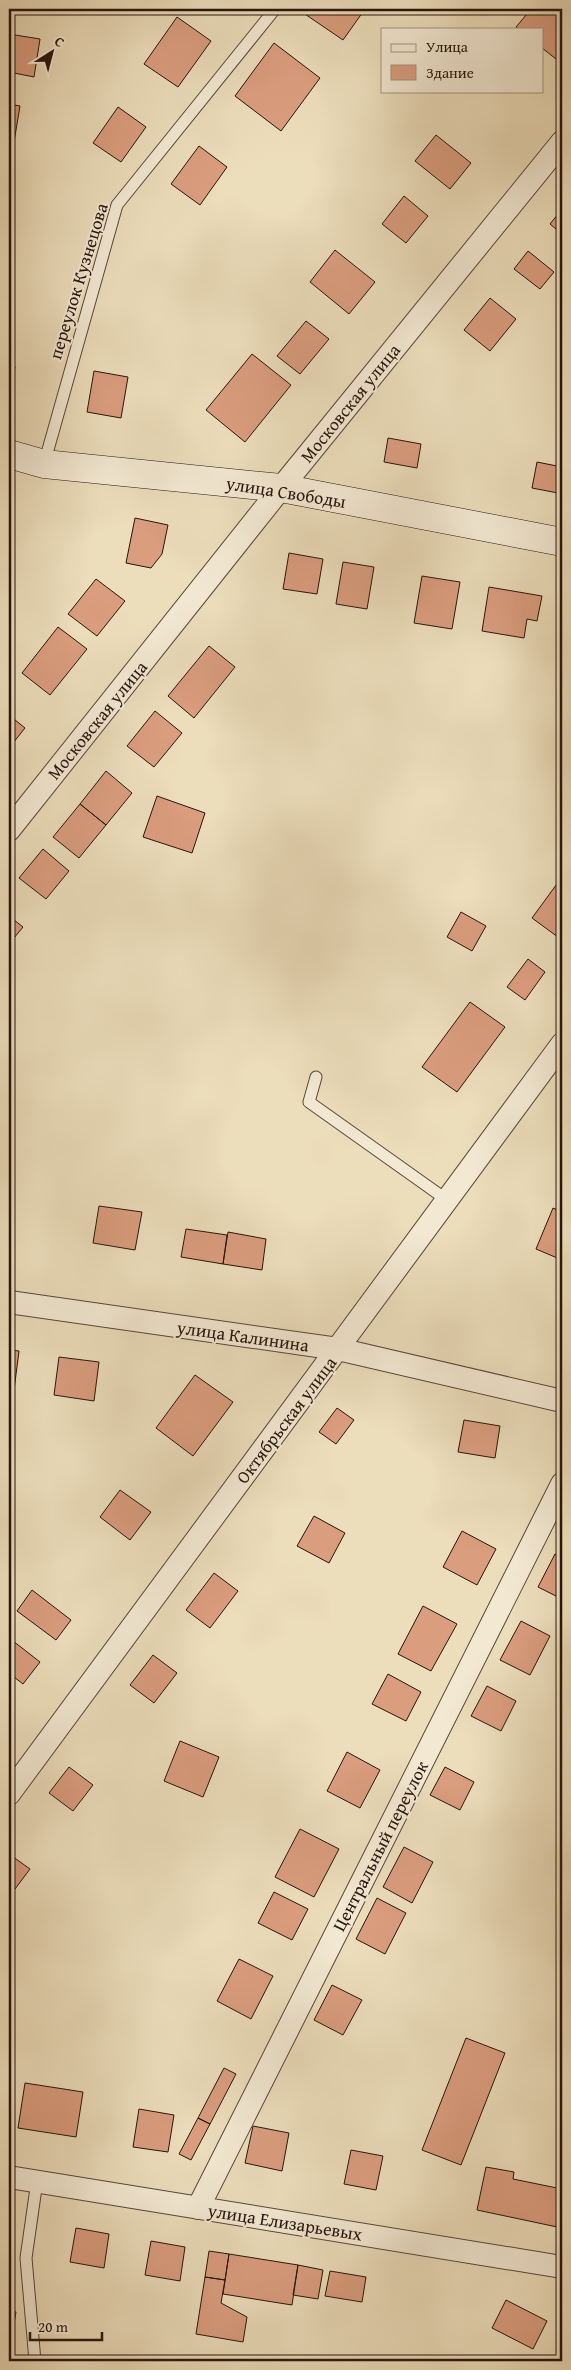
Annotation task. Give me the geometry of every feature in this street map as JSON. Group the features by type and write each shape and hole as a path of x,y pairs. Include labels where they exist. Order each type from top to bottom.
{"street":[{"name":"Московская улица","path":"9,830 281,488 562,142"},
{"name":"улица Свободы","path":"9,454 44,464 281,488 562,542"},
{"name":"Октябрьская улица","path":"9,1794 562,1044"},
{"name":"улица Калинина","path":"9,1302 338,1349 562,1401"},
{"name":"Центральный переулок","path":"198,2208 562,1484"},
{"name":"улица Елизарьевых","path":"9,2177 562,2267"}],"lane":[{"name":"переулок Кузнецова","path":"44,464 117,205 275,9"},
{"path":"316,1077 309,1102 447,1200"},
{"path":"35,2361 26,2258 37,2181"}],"building":[{"path":"300,9 365,9 343,40"},
{"path":"531,9 555,9 562,15 562,51 556,59 544,50 544,28 516,27"},
{"path":"177,17 211,41 178,87 144,64"},
{"path":"9,34 40,39 34,77 9,72"},
{"path":"274,43 320,78 281,131 235,96"},
{"path":"9,72 14,73 10,97 9,97"},
{"path":"9,104 20,106 14,142 9,141"},
{"path":"118,107 146,127 121,162 93,143"},
{"path":"436,135 471,163 450,189 415,161"},
{"path":"199,146 227,167 200,205 171,184"},
{"path":"404,196 428,216 406,243 382,224"},
{"path":"562,209 562,234 550,224"},
{"path":"335,250 375,282 349,314 310,282"},
{"path":"528,251 554,272 540,289 514,269"},
{"path":"490,298 516,319 490,351 464,330"},
{"path":"306,321 329,339 300,374 277,356"},
{"path":"252,354 291,385 245,442 206,410"},
{"path":"9,366 15,367 9,400"},
{"path":"94,371 128,377 121,418 87,412"},
{"path":"388,438 421,444 417,468 384,462"},
{"path":"537,462 562,467 558,493 532,488"},
{"path":"135,518 168,525 162,554 151,568 126,563"},
{"path":"289,553 323,559 317,594 283,589"},
{"path":"343,562 374,567 367,609 336,604"},
{"path":"422,576 460,582 452,629 414,623"},
{"path":"96,579 125,601 97,636 68,614"},
{"path":"489,587 542,596 537,621 527,619 524,638 482,631"},
{"path":"58,627 87,649 50,695 22,673"},
{"path":"209,646 235,667 194,718 168,696"},
{"path":"155,711 182,733 154,767 127,746"},
{"path":"9,715 25,728 9,748"},
{"path":"106,771 132,793 106,825 80,804"},
{"path":"157,796 205,813 192,853 143,837"},
{"path":"80,804 106,825 79,858 53,837"},
{"path":"43,849 69,871 46,899 19,878"},
{"path":"562,877 562,940 532,918"},
{"path":"461,912 486,926 472,951 447,937"},
{"path":"9,916 23,927 9,944"},
{"path":"528,959 545,972 525,1000 507,987"},
{"path":"470,1002 505,1027 457,1092 422,1067"},
{"path":"99,1206 142,1212 135,1250 93,1243"},
{"path":"553,1208 562,1212 562,1260 536,1249"},
{"path":"186,1229 227,1235 223,1264 181,1257"},
{"path":"228,1232 266,1239 262,1270 223,1264"},
{"path":"9,1350 19,1351 14,1390 9,1389"},
{"path":"59,1357 99,1362 94,1401 54,1395"},
{"path":"195,1375 233,1402 193,1456 156,1428"},
{"path":"337,1408 354,1420 336,1444 319,1432"},
{"path":"464,1420 500,1426 495,1458 458,1452"},
{"path":"120,1490 151,1512 130,1540 100,1517"},
{"path":"314,1516 345,1533 329,1563 297,1546"},
{"path":"462,1531 496,1549 477,1585 443,1567"},
{"path":"555,1554 562,1557 562,1599 538,1587"},
{"path":"214,1573 238,1591 210,1628 186,1610"},
{"path":"32,1590 71,1620 56,1640 17,1611"},
{"path":"423,1606 457,1624 431,1671 398,1654"},
{"path":"521,1621 550,1636 530,1675 500,1660"},
{"path":"13,1641 40,1662 23,1684 9,1673 9,1647"},
{"path":"153,1655 177,1673 154,1703 130,1685"},
{"path":"388,1674 421,1692 406,1721 372,1704"},
{"path":"487,1686 516,1701 501,1731 471,1716"},
{"path":"180,1741 219,1757 203,1797 164,1781"},
{"path":"347,1752 380,1770 360,1808 327,1791"},
{"path":"69,1767 93,1785 73,1811 49,1793"},
{"path":"445,1767 474,1782 460,1810 430,1795"},
{"path":"300,1829 339,1849 314,1897 275,1877"},
{"path":"404,1847 433,1862 412,1903 383,1887"},
{"path":"9,1854 30,1869 12,1893 9,1891"},
{"path":"274,1892 308,1909 292,1940 258,1923"},
{"path":"377,1898 406,1913 385,1954 356,1939"},
{"path":"239,1959 273,1976 251,2019 217,2001"},
{"path":"332,1985 362,2000 343,2035 314,2020"},
{"path":"466,2038 505,2053 461,2165 422,2150"},
{"path":"224,2068 236,2074 210,2124 198,2118"},
{"path":"25,2083 83,2092 76,2137 18,2128"},
{"path":"139,2109 174,2115 168,2152 133,2147"},
{"path":"198,2118 210,2124 191,2160 179,2154"},
{"path":"253,2126 289,2133 282,2171 245,2163"},
{"path":"351,2150 383,2156 376,2190 344,2184"},
{"path":"486,2167 514,2172 513,2179 557,2188 562,2177 562,2228 477,2210"},
{"path":"76,2228 109,2234 104,2268 70,2262"},
{"path":"151,2241 185,2247 180,2281 145,2275"},
{"path":"209,2251 229,2254 225,2280 205,2277"},
{"path":"229,2254 298,2265 292,2305 223,2294"},
{"path":"298,2265 323,2270 318,2299 293,2295"},
{"path":"330,2271 366,2277 362,2302 325,2296"},
{"path":"205,2277 225,2280 221,2303 247,2317 243,2342 196,2334"},
{"path":"506,2300 547,2321 533,2349 492,2328"},
{"path":"9,2311 16,2312 12,2335 9,2334"}]}
